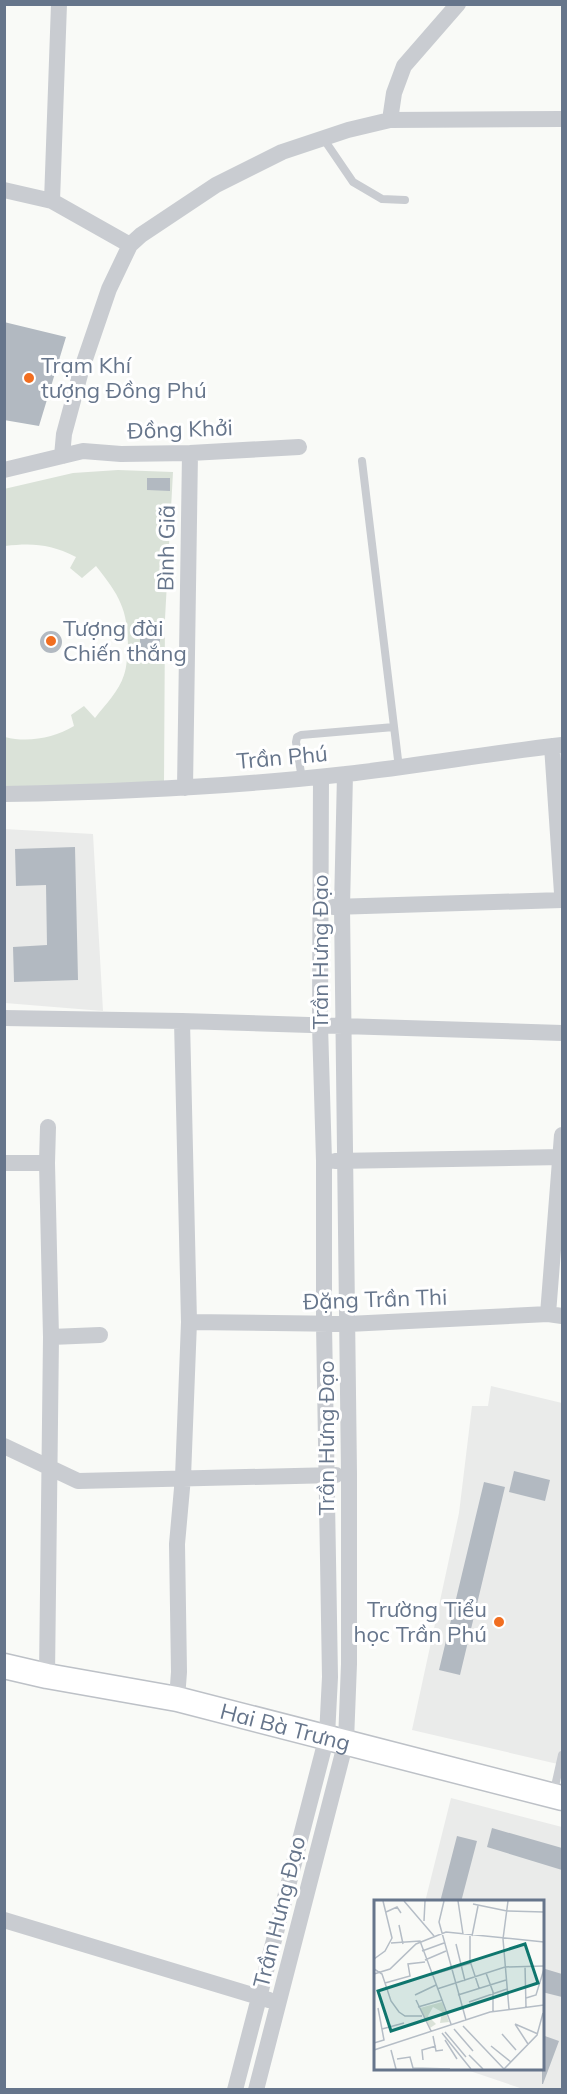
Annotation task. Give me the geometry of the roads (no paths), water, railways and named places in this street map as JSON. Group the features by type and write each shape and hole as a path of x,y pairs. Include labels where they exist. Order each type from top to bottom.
{"street":[{"path":"52,201 59,4"},
{"path":"390,120 394,93 404,66 458,4"},
{"path":"62,456 64,434 81,371 109,289 130,245 141,235 216,185 282,152 348,130 390,120 562,119"},
{"path":"4,190 52,201 130,245"},
{"name":"Đồng Khởi","path":"4,470 83,451 121,454 190,453 299,447"},
{"name":"Bình Giã","path":"185,788 190,453"},
{"path":"557,745 562,892"},
{"name":"Trần Phú","path":"4,794 185,788 302,779 399,768 557,745"},
{"name":"Trần Hưng Đạo","path":"256,2090 279,2003 336,1738 349,1664 348,1324 342,1026 345,774"},
{"path":"235,2090 336,1738 330,1677 324,1324 324,1161 320,1025 321,777"},
{"path":"320,907 562,900"},
{"path":"4,1018 562,1033"},
{"path":"177,1699 179,1672 177,1544 183,1477 189,1322 182,1021"},
{"path":"48,1127 51,1337 48,1676"},
{"path":"555,1315 562,1135"},
{"path":"324,1161 561,1157"},
{"path":"4,1163 47,1163"},
{"name":"Đặng Trần Thi","path":"189,1322 348,1324 555,1315"},
{"path":"51,1337 100,1335"},
{"path":"4,1446 78,1481 349,1474"},
{"name":"Hai Bà Trưng","path":"4,1666 177,1699 336,1738 557,1797"},
{"path":"4,1920 279,2003"}],"lane":[{"path":"323,138 353,182 382,199 405,200"},
{"path":"362,461 399,768"},
{"path":"302,779 296,742 301,735 394,727"},
{"path":"557,1797 562,1755"}],"place":[{"name":"Trạm Khí tượng Đồng Phú","path":"29,378"},
{"name":"Tượng đài Chiến thắng","path":"51,641"},
{"name":"Trường Tiểu học Trần Phú","path":"499,1622"}]}
